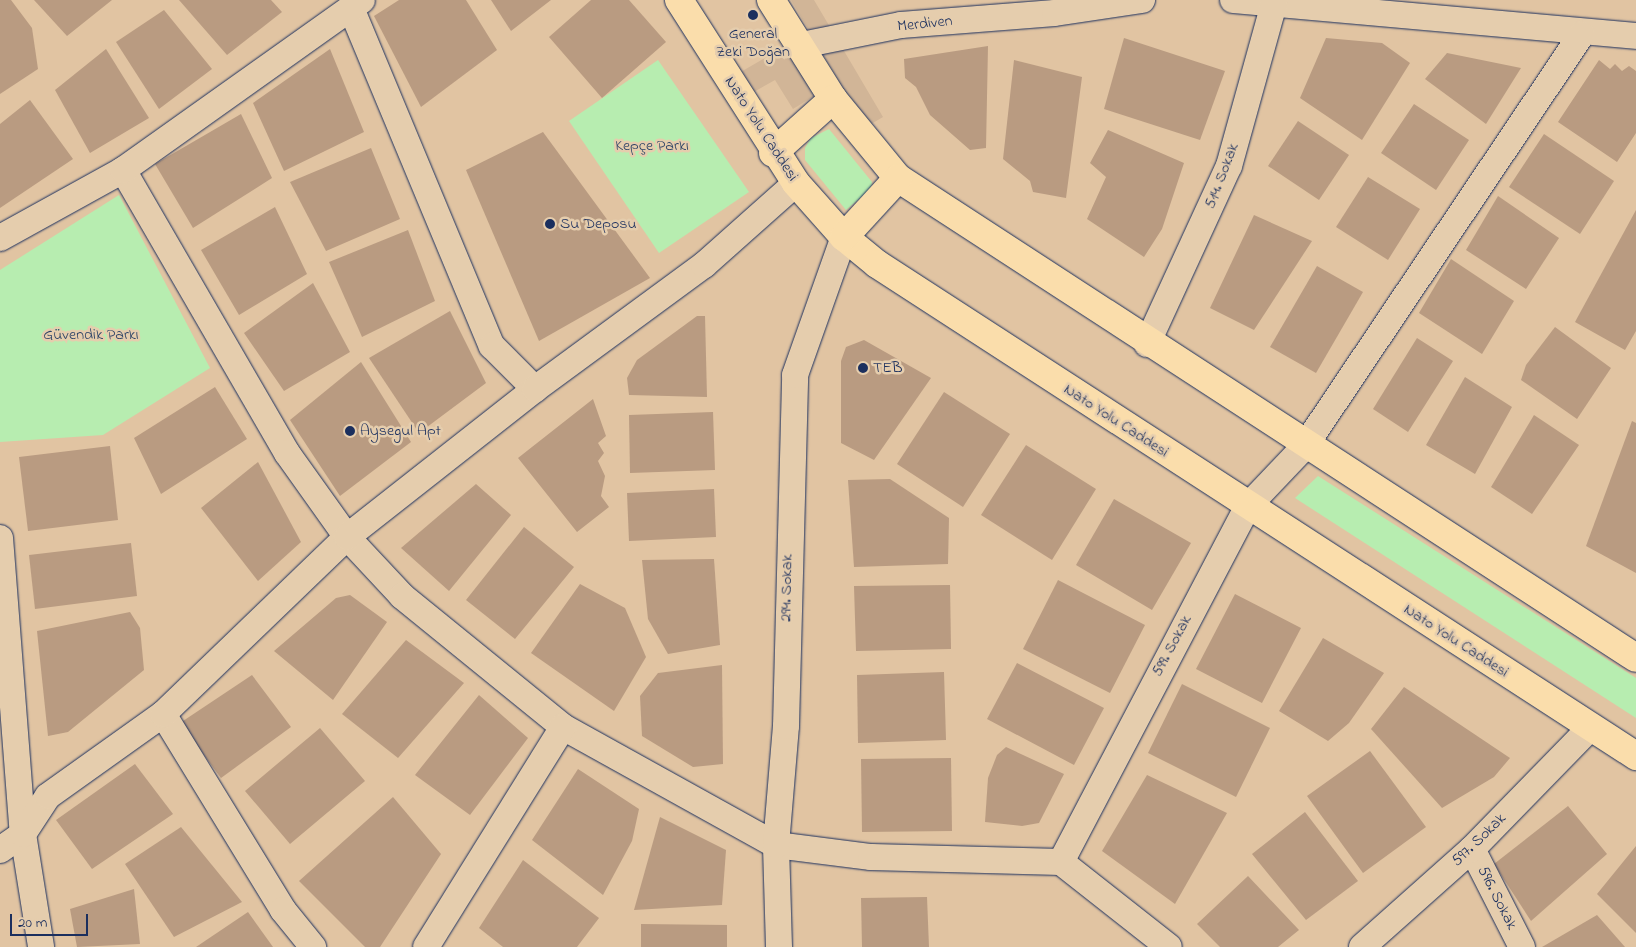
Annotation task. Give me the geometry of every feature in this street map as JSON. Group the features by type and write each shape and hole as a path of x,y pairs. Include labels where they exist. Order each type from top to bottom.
{"main road":[{"name":"Nato Yolu Caddesi","path":"679,0 773,153 796,184 844,237 877,264 1247,507 1636,756"},
{"path":"771,0 797,46 833,99 898,178 1147,344 1636,658"},
{"path":"773,153 833,99"},
{"path":"844,237 898,178"}],"street":[{"name":"Merdiven","path":"797,46 901,25 1055,13 1142,0"},
{"path":"1233,0 1275,1 1582,34 1636,36"},
{"name":"514. Sokak","path":"1147,344 1229,166 1275,1"},
{"path":"0,238 123,170 356,4 492,346 535,389"},
{"name":"599. Sokak","path":"1061,862 1247,507 1305,446 1582,34"},
{"path":"123,170 287,453 346,538 402,596 563,727 776,845 871,857 1061,862 1169,947"},
{"path":"0,850 23,834 48,796 163,714 346,538 535,389 704,265 796,184"},
{"name":"294. Sokak","path":"780,947 776,845 786,726 795,375 844,237"},
{"path":"0,538 23,834 41,947"},
{"path":"163,714 283,910 314,947"},
{"path":"426,947 563,727"},
{"name":"597. Sokak","path":"1362,947 1472,849 1590,727"},
{"name":"596. Sokak","path":"1472,849 1522,947"}],"shaded area":[{"path":"791,0 814,0 883,117 866,127 822,53 797,67 814,96 793,109 775,80 750,94 739,73 810,32"}],"green space":[{"name":"Kepçe Parkı","path":"658,60 749,192 659,253 569,121"},
{"path":"829,129 872,182 871,189 846,210 805,160 805,148 811,138"},
{"name":"Güvendik Parkı","path":"119,195 210,368 103,435 0,442 0,270"},
{"path":"1318,476 1636,678 1636,718 1295,498"}],"building":[{"path":"0,0 11,0 32,28 38,69 0,94"},
{"path":"34,0 112,0 67,36"},
{"path":"179,0 271,0 282,12 227,55"},
{"path":"399,0 466,0 497,50 421,107 374,16"},
{"path":"491,0 551,0 511,31"},
{"path":"591,0 629,0 666,42 602,98 549,37"},
{"path":"164,10 212,69 159,109 116,42"},
{"path":"1124,38 1225,71 1200,140 1104,109"},
{"path":"1326,38 1382,43 1410,63 1362,140 1300,98"},
{"path":"988,46 986,148 970,150 930,115 916,87 905,78 904,59"},
{"path":"106,49 149,118 90,153 55,90"},
{"path":"330,49 364,132 284,171 253,103"},
{"path":"1447,53 1521,68 1486,124 1425,79"},
{"path":"1014,60 1082,77 1066,198 1033,192 1030,181 1003,159"},
{"path":"1599,60 1610,69 1615,64 1622,71 1629,66 1636,71 1636,133 1617,162 1558,122"},
{"path":"30,100 73,159 0,208 0,124"},
{"path":"1414,104 1469,140 1436,190 1381,153"},
{"path":"241,114 272,178 193,228 155,164"},
{"path":"1298,121 1349,155 1319,200 1268,166"},
{"path":"1108,130 1184,163 1162,229 1144,257 1087,219 1106,177 1090,163"},
{"name":"Su Deposu","path":"543,132 650,278 539,341 466,170"},
{"path":"1544,134 1614,181 1580,234 1509,187"},
{"path":"371,148 400,219 326,251 290,182"},
{"path":"1368,177 1420,209 1388,260 1336,227"},
{"path":"1498,196 1559,238 1526,289 1466,250"},
{"path":"275,207 307,274 239,315 201,250"},
{"path":"1636,210 1636,331 1625,350 1575,322"},
{"path":"1254,215 1312,241 1254,330 1210,308"},
{"path":"408,230 435,301 362,337 329,262"},
{"path":"1451,259 1514,301 1482,354 1419,313"},
{"path":"1317,266 1363,292 1316,373 1270,347"},
{"path":"313,283 350,352 284,391 244,333"},
{"path":"450,311 486,383 419,433 369,358"},
{"path":"697,316 705,316 707,397 629,395 627,378 637,360"},
{"path":"1555,327 1611,368 1577,419 1521,380 1526,365"},
{"path":"1417,338 1453,361 1408,432 1373,409"},
{"path":"864,340 931,378 874,460 841,443 841,361 846,347"},
{"name":"Aysegul Apt","path":"361,362 411,442 340,496 290,420"},
{"path":"1465,377 1512,407 1475,474 1426,445"},
{"path":"215,387 247,439 161,494 134,438"},
{"path":"944,392 1010,434 963,507 897,464"},
{"path":"593,399 606,436 598,443 604,453 598,461 605,476 601,496 609,507 577,532 518,458"},
{"path":"713,412 715,470 630,473 629,415"},
{"path":"1534,415 1579,445 1532,514 1491,487"},
{"path":"1632,421 1636,423 1636,573 1586,546"},
{"path":"1026,445 1096,489 1052,560 981,515"},
{"path":"110,446 118,520 28,531 19,457"},
{"path":"258,462 301,542 258,581 201,508"},
{"path":"890,479 949,518 948,564 854,567 848,480"},
{"path":"476,484 511,515 449,591 401,548"},
{"path":"714,489 716,537 629,541 627,493"},
{"path":"1114,499 1191,543 1152,610 1076,565"},
{"path":"524,527 574,567 515,639 466,600"},
{"path":"131,543 137,596 35,609 29,555"},
{"path":"714,559 720,645 668,654 648,619 642,560"},
{"path":"1058,580 1145,625 1110,693 1023,649"},
{"path":"580,584 625,608 646,657 614,711 531,653"},
{"path":"950,585 951,649 856,651 854,586"},
{"path":"1235,594 1301,628 1262,703 1196,669"},
{"path":"350,595 387,622 333,700 274,651 336,598"},
{"path":"130,612 140,628 144,670 68,732 48,736 37,631"},
{"path":"1323,638 1384,673 1349,723 1328,741 1279,711"},
{"path":"406,640 464,683 398,758 342,714"},
{"path":"1017,663 1104,708 1074,765 987,719"},
{"path":"722,665 723,764 693,767 642,736 640,696 658,673"},
{"path":"944,672 946,740 858,743 857,675"},
{"path":"252,675 291,727 221,778 180,723"},
{"path":"1182,684 1270,728 1236,797 1148,753"},
{"path":"1404,687 1510,758 1494,777 1442,808 1371,729"},
{"path":"479,695 528,738 470,815 415,775"},
{"path":"320,728 365,781 290,844 245,791"},
{"path":"1006,747 1064,774 1039,823 1022,826 985,822 988,778 997,755"},
{"path":"1370,751 1426,827 1363,873 1307,796"},
{"path":"951,758 952,831 862,832 861,759"},
{"path":"135,764 173,814 92,869 56,820"},
{"path":"578,769 639,809 632,841 603,895 532,840"},
{"path":"1147,775 1227,813 1175,904 1102,851"},
{"path":"393,797 441,854 380,947 365,947 299,881"},
{"path":"1568,806 1607,854 1531,921 1494,864"},
{"path":"1305,812 1358,881 1306,920 1252,854"},
{"path":"660,817 726,850 722,905 634,910"},
{"path":"181,827 242,902 174,937 125,864"},
{"path":"1636,846 1636,933 1597,894"},
{"path":"523,860 599,918 577,947 503,947 479,928"},
{"path":"1248,876 1299,930 1278,947 1220,947 1197,924"},
{"path":"134,889 140,944 77,947 70,909"},
{"path":"927,897 929,947 862,947 861,898"},
{"path":"248,912 273,947 196,947"},
{"path":"1597,915 1625,947 1542,947"},
{"path":"641,924 727,925 727,947 641,947"}],"place":[{"name":"General Zeki Doğan","path":"753,15"},
{"name":"Su Deposu","path":"550,224"},
{"name":"TEB","path":"863,368"},
{"name":"Aysegul Apt","path":"350,431"}]}
